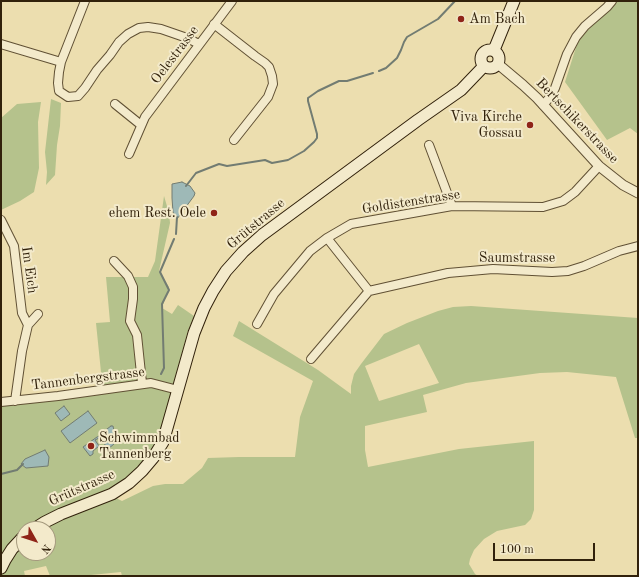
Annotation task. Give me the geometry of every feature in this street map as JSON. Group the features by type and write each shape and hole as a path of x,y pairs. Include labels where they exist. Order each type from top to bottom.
{"main road":[{"path":"494,50 514,1"},
{"path":"494,50 499,56 498,64 491,68 484,66 480,58 483,52 494,50"},
{"name":"Grütstrasse","path":"47,521 112,494 142,471 153,458 163,442 194,333 204,308 226,271 243,252 262,235 461,90 484,66"},
{"path":"1,568 16,545"}],"street":[{"path":"85,1 61,62 58,82 59,91 68,97 78,96 119,42 128,34 139,28 148,27 161,29 199,44"},
{"name":"Oelestrasse","path":"129,154 145,117 232,1"},
{"path":"543,105 549,99 555,88 569,50 576,37 585,26 612,1"},
{"path":"214,24 265,63 269,67 272,76 273,84 268,97 234,140"},
{"path":"1,44 61,62"},
{"name":"Bertschikerstrasse","path":"498,64 523,85 543,105 599,166 623,185 638,193"},
{"path":"115,104 141,125"},
{"path":"429,145 452,206"},
{"name":"Goldistenstrasse","path":"257,324 274,294 310,251 327,238 351,224 452,206 543,207 563,201 575,192 599,166"},
{"name":"Im Eich","path":"1,220 14,246 22,313 28,326"},
{"path":"311,359 369,291 327,238"},
{"name":"Saumstrasse","path":"369,291 448,273 493,269 552,272 568,270 584,266 619,251 638,246"},
{"path":"114,261 128,276 133,287 130,321 137,335 142,384"},
{"name":"Im Eich","path":"15,401 22,350 28,326 38,314"},
{"name":"Tannenbergstrasse","path":"1,402 58,396 151,383 178,390"}],"green space":[{"path":"615,1 638,1 638,134 630,128 607,140 565,82 578,41"},
{"path":"51,99 61,103 60,126 55,175 46,185 47,172 45,152"},
{"path":"41,102 38,122 39,168 34,192 1,210 1,118 17,104"},
{"path":"164,196 170,223 159,271 169,287 162,308 172,314 178,305 194,316 188,331 172,388 163,442 113,494 122,501 153,486 183,484 202,468 208,458 295,457 300,417 313,381 233,336 239,321 318,370 351,394 354,374 384,334 407,323 453,307 471,306 638,318 638,438 635,438 616,377 567,372 540,373 466,383 423,395 427,412 365,426 365,450 368,467 459,449 534,441 534,510 531,519 525,525 497,531 484,539 474,550 469,564 478,576 122,576 121,572 81,576 50,576 46,566 24,571 25,576 1,576 1,402 99,389 102,382 96,323 110,322 106,277 148,277 155,261","holes":["419,344 439,383 379,401 365,366"]}],"water":[{"path":"182,182 190,186 195,193 177,219 173,212 172,184"},
{"path":"64,406 70,414 61,421 55,413"},
{"path":"88,411 97,423 70,443 61,431"},
{"path":"113,426 115,436 113,436 114,444 108,449 101,439 99,438 95,440 99,446 90,456 83,447 97,437 100,436 103,439 105,437 103,432"},
{"path":"45,450 49,457 48,466 26,468 21,464 25,459"}],"waterway":[{"path":"379,71 386,68 397,58 407,37 438,19 455,1"},
{"path":"186,186 196,173 219,164 227,166 265,160 272,163 288,160 304,151 317,138 308,98 318,91 339,81 347,81 373,73"},
{"path":"176,234 177,217"},
{"path":"161,374 164,368 162,304 169,290 160,272 174,239"},
{"path":"1,474 17,470 23,464"}],"place":[{"name":"Am Bach","path":"461,19"},
{"name":"Viva Kirche Gossau","path":"530,125"},
{"name":"ehem Rest. Oele","path":"214,213"},
{"name":"Schwimmbad Tannenberg","path":"91,446"}]}
